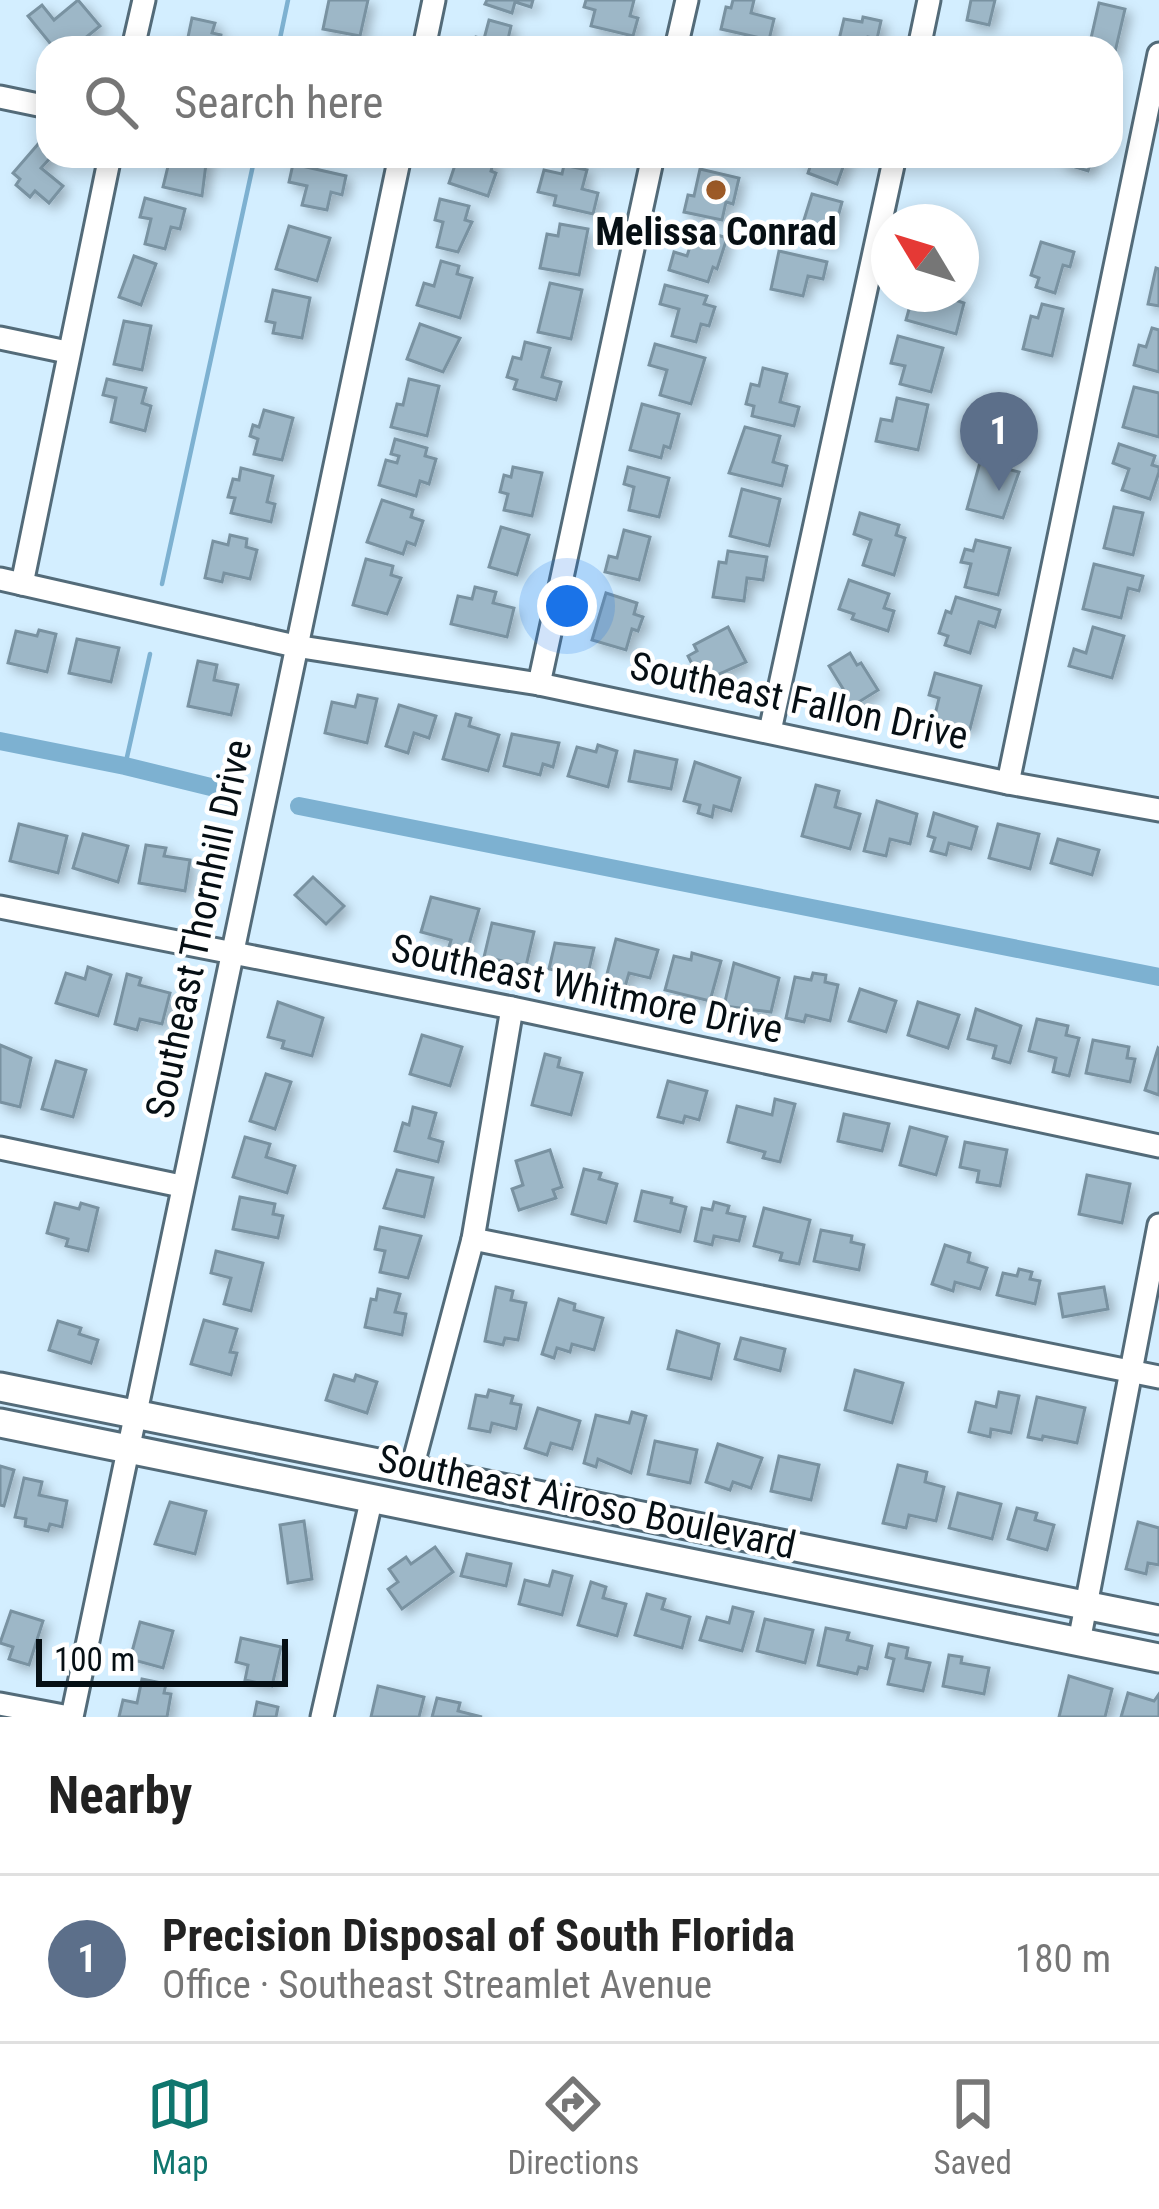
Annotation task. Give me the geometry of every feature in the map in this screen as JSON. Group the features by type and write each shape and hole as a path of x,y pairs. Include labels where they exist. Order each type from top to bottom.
{"main road":[{"name":"Southeast Airoso Boulevard","path":"0,1387 1159,1620"},
{"name":"Southeast Airoso Boulevard","path":"0,1423 1159,1658"}],"street":[{"path":"136,36 143,0"},
{"path":"426,36 434,0"},
{"path":"679,36 687,0"},
{"path":"922,36 929,0"},
{"path":"1008,783 1159,54"},
{"path":"0,97 36,104"},
{"path":"11,582 107,168"},
{"name":"Southeast Thornhill Drive","path":"71,1717 397,168"},
{"path":"539,684 650,168"},
{"path":"770,731 892,168"},
{"path":"0,338 67,352"},
{"name":"Southeast Fallon Drive","path":"11,582 295,646 539,684 1008,783 1159,810"},
{"name":"Southeast Whitmore Drive","path":"0,907 512,1008 1159,1146"},
{"path":"411,1472 473,1239 512,1008"},
{"path":"0,1148 182,1186"},
{"path":"1079,1642 1159,1225"},
{"path":"473,1239 1159,1377"},
{"path":"322,1717 372,1497"},
{"path":"0,1704 71,1717"}],"building":[{"path":"78,0 100,26 88,36 44,36 28,16 42,5 54,20"},
{"path":"329,0 368,0 360,36 323,29"},
{"path":"487,0 533,0 531,7 515,2 512,13 485,4"},
{"path":"586,0 634,0 630,16 638,18 633,36 591,26 595,10 584,7"},
{"path":"733,0 754,0 751,13 774,19 770,36 721,29 726,7 731,8"},
{"path":"971,0 995,0 989,25 967,20"},
{"path":"1099,3 1125,9 1119,36 1092,36"},
{"path":"863,17 881,21 878,36 840,36 844,19 862,22"},
{"path":"192,18 215,23 212,33 221,35 221,36 188,36"},
{"path":"489,20 511,26 509,36 485,36"},
{"path":"36,146 36,168 63,186 49,203 35,191 30,197 16,185 20,179 13,173"},
{"path":"168,168 206,168 202,196 163,187"},
{"path":"292,168 346,176 342,195 331,192 327,210 302,205 307,186 289,182"},
{"path":"454,168 492,168 496,173 488,196 449,183"},
{"path":"563,168 587,170 582,189 598,193 593,214 554,205 556,196 538,192 544,170 562,174"},
{"path":"810,168 843,168 837,184 808,173"},
{"path":"700,169 739,178 733,204 726,202 722,220 684,212 688,195 694,196"},
{"path":"812,194 842,202 831,243 809,236 812,226 803,223"},
{"path":"145,198 185,209 180,229 171,227 165,249 145,244 151,219 140,217"},
{"path":"440,199 469,206 465,220 472,222 458,252 437,247 443,222 435,220"},
{"path":"560,224 588,229 579,275 540,268 547,234 558,236"},
{"path":"289,226 330,238 317,281 276,269"},
{"path":"696,228 727,238 708,282 669,270 674,252 687,256"},
{"path":"1041,242 1074,252 1070,267 1063,265 1055,293 1036,287 1039,278 1031,275"},
{"path":"779,251 827,262 823,279 808,276 803,296 771,289"},
{"path":"134,256 156,264 141,305 119,297"},
{"path":"441,261 459,266 457,274 472,278 460,318 417,305 424,283 434,286"},
{"path":"1159,269 1159,306 1148,304"},
{"path":"550,283 582,290 571,339 538,332"},
{"path":"665,285 707,296 704,304 715,307 709,326 701,324 696,342 672,336 679,309 660,304"},
{"path":"273,290 310,298 302,338 273,333 275,323 266,321"},
{"path":"1042,304 1063,309 1052,356 1023,349 1031,316 1038,318"},
{"path":"908,312 962,312 956,334 906,320"},
{"path":"124,321 151,326 142,370 114,364"},
{"path":"420,324 460,338 443,372 407,359"},
{"path":"1152,328 1159,330 1159,372 1134,365 1139,345 1146,347"},
{"path":"898,336 943,348 931,392 900,384 905,366 891,363"},
{"path":"525,342 550,348 542,377 561,382 556,400 514,389 517,380 507,377 513,357 521,359"},
{"path":"655,344 705,358 691,404 660,395 667,370 649,365"},
{"path":"763,368 787,374 780,402 799,407 794,426 752,416 754,406 746,404 751,384 759,386"},
{"path":"107,379 146,388 142,403 151,406 145,431 111,422 116,398 103,395"},
{"path":"409,379 439,386 427,436 391,427"},
{"path":"1134,387 1159,393 1159,437 1123,427"},
{"path":"897,398 928,405 918,450 876,441 881,419 892,421"},
{"path":"642,404 679,414 670,448 664,446 661,458 630,450"},
{"path":"264,410 293,418 282,460 254,454 258,439 250,436 253,425 259,427"},
{"path":"745,427 780,436 773,462 787,466 782,486 729,473"},
{"path":"395,439 427,448 425,456 436,459 429,484 420,481 416,496 379,485 386,460 397,463 399,456 391,454"},
{"path":"1119,444 1155,456 1152,465 1159,472 1150,499 1122,490 1129,469 1113,463"},
{"path":"980,462 1019,472 1003,518 967,509"},
{"path":"513,467 542,473 532,516 504,510 508,494 500,492 504,475 511,477"},
{"path":"628,467 669,478 659,517 629,510 634,487 624,484"},
{"path":"241,468 273,476 267,502 275,504 271,522 231,513 235,498 228,497"},
{"path":"742,489 780,499 769,546 730,536"},
{"path":"382,500 413,510 411,517 423,521 415,545 407,542 403,554 367,542"},
{"path":"1114,507 1143,513 1133,555 1104,548"},
{"path":"860,513 899,525 896,535 905,538 894,575 863,565 871,540 854,534"},
{"path":"501,527 529,535 517,575 489,567"},
{"path":"624,530 650,537 639,580 605,572 609,556 617,558"},
{"path":"230,535 247,539 246,547 257,550 250,579 224,573 222,582 205,578 213,541 228,545"},
{"path":"976,540 1010,548 998,595 965,587 971,564 961,562 965,549 973,551"},
{"path":"728,551 767,557 763,580 747,578 744,601 713,597 719,562 726,563"},
{"path":"366,559 393,566 391,575 401,578 387,614 353,605"},
{"path":"1094,564 1143,576 1139,591 1128,588 1121,618 1083,609"},
{"path":"849,580 889,594 884,608 894,611 888,631 852,619 854,614 839,609"},
{"path":"475,587 496,592 493,603 514,608 507,637 451,624 458,596 472,599"},
{"path":"606,593 637,603 634,614 643,617 638,631 632,629 626,650 592,640"},
{"path":"956,597 1000,610 995,627 979,622 970,653 945,645 948,636 939,633"},
{"path":"728,627 746,662 701,682 688,656 697,651 694,645"},
{"path":"1093,627 1124,636 1112,678 1069,666 1074,649 1086,653"},
{"path":"39,630 56,634 47,672 8,663 16,631 37,636"},
{"path":"77,639 119,648 111,682 69,673"},
{"path":"850,653 878,690 846,710 838,696 845,692 829,666"},
{"path":"198,661 217,665 214,680 238,685 231,715 188,706"},
{"path":"935,673 981,686 970,729 934,719 939,698 929,695"},
{"path":"358,695 377,699 367,743 325,733 332,702 355,707"},
{"path":"399,705 436,716 429,738 414,733 408,753 386,746"},
{"path":"456,714 471,718 469,726 499,735 488,771 443,759"},
{"path":"512,734 559,743 553,767 543,764 540,775 504,766"},
{"path":"598,745 617,751 608,787 568,776 577,747 596,752"},
{"path":"635,751 677,760 671,789 629,781"},
{"path":"695,762 740,778 731,811 714,806 712,817 698,813 700,805 684,801"},
{"path":"816,785 839,791 835,807 860,814 850,849 802,836"},
{"path":"877,801 917,814 910,844 890,839 886,856 864,851"},
{"path":"934,813 977,827 971,849 949,843 946,855 931,851 935,838 928,836"},
{"path":"19,824 67,836 58,873 10,861"},
{"path":"998,824 1039,834 1030,869 989,858"},
{"path":"83,834 128,846 118,882 73,868"},
{"path":"1058,839 1099,850 1092,875 1051,863"},
{"path":"146,845 166,848 164,856 190,860 185,891 139,883"},
{"path":"313,877 344,906 326,924 295,895"},
{"path":"431,897 479,909 466,955 448,950 451,940 421,932"},
{"path":"492,923 534,932 526,966 484,957"},
{"path":"616,939 658,950 650,978 629,973 625,987 605,982"},
{"path":"555,943 594,948 587,978 549,969"},
{"path":"692,953 721,961 710,1001 665,990 674,956 691,960"},
{"path":"734,963 779,978 771,1012 724,1006"},
{"path":"88,967 111,975 98,1016 56,1003 66,973 85,979"},
{"path":"813,973 826,975 825,982 838,985 830,1021 806,1015 804,1022 786,1018 795,977 811,980"},
{"path":"127,974 141,978 139,985 170,993 162,1024 140,1019 137,1030 115,1024"},
{"path":"860,989 896,1001 886,1032 849,1021"},
{"path":"278,1002 323,1018 312,1056 282,1048 284,1041 268,1037"},
{"path":"918,1002 959,1015 948,1048 908,1035"},
{"path":"976,1009 1021,1026 1010,1063 993,1058 996,1046 968,1039"},
{"path":"1037,1019 1068,1026 1066,1035 1079,1038 1069,1076 1053,1072 1056,1058 1029,1051"},
{"path":"422,1035 462,1047 450,1086 410,1074"},
{"path":"1093,1040 1129,1047 1127,1058 1135,1059 1130,1082 1086,1073"},
{"path":"0,1045 31,1058 20,1107 0,1102"},
{"path":"1159,1049 1159,1095 1145,1090"},
{"path":"545,1054 560,1058 558,1067 582,1073 571,1115 532,1105"},
{"path":"56,1061 86,1070 73,1117 42,1109"},
{"path":"266,1074 291,1082 275,1129 250,1121"},
{"path":"668,1081 707,1091 699,1120 685,1116 683,1123 658,1117"},
{"path":"775,1099 795,1104 780,1162 763,1158 765,1152 728,1142 737,1106 772,1115"},
{"path":"413,1107 436,1113 429,1138 443,1142 438,1162 395,1151"},
{"path":"844,1114 889,1124 882,1151 838,1141"},
{"path":"910,1127 947,1137 936,1175 900,1165"},
{"path":"245,1137 270,1144 266,1157 295,1166 287,1193 233,1177"},
{"path":"965,1142 1007,1150 1000,1186 977,1182 979,1171 960,1167"},
{"path":"550,1150 562,1187 553,1190 556,1198 519,1210 512,1189 523,1185 516,1161"},
{"path":"584,1169 617,1184 606,1223 572,1214"},
{"path":"397,1170 433,1178 424,1217 384,1208"},
{"path":"1087,1175 1130,1184 1122,1223 1079,1214"},
{"path":"642,1191 672,1198 671,1203 686,1207 680,1232 635,1221"},
{"path":"240,1197 275,1204 273,1214 283,1216 278,1238 233,1229"},
{"path":"714,1202 729,1206 727,1213 745,1217 739,1241 714,1236 712,1245 695,1241 702,1208 712,1210"},
{"path":"55,1203 98,1208 88,1251 66,1246 68,1239 47,1233"},
{"path":"764,1208 810,1220 799,1264 780,1260 782,1253 754,1246"},
{"path":"380,1227 421,1236 408,1278 380,1272 385,1251 375,1249"},
{"path":"821,1230 852,1236 851,1242 864,1245 859,1270 814,1261"},
{"path":"945,1245 970,1253 968,1262 987,1268 980,1289 955,1282 953,1291 932,1284"},
{"path":"216,1251 263,1263 251,1311 224,1304 231,1278 211,1273"},
{"path":"1019,1269 1032,1272 1030,1279 1040,1281 1035,1304 997,1295 1003,1273 1017,1276"},
{"path":"496,1287 513,1291 511,1300 526,1303 518,1340 505,1338 503,1345 485,1341"},
{"path":"1104,1287 1108,1309 1063,1317 1059,1294"},
{"path":"378,1289 400,1294 395,1312 406,1314 402,1335 365,1327"},
{"path":"559,1299 575,1304 574,1310 603,1318 594,1350 572,1344 570,1352 557,1348 554,1358 542,1354"},
{"path":"204,1320 237,1329 230,1352 237,1353 231,1375 191,1364"},
{"path":"58,1321 98,1340 91,1363 49,1350"},
{"path":"677,1331 719,1344 711,1379 668,1369"},
{"path":"741,1338 785,1349 780,1371 735,1359"},
{"path":"855,1370 903,1383 892,1423 845,1410"},
{"path":"334,1375 377,1382 367,1413 326,1400"},
{"path":"489,1390 513,1396 511,1403 521,1405 516,1429 492,1423 490,1432 469,1428 476,1395 487,1397"},
{"path":"999,1392 1019,1396 1011,1433 991,1429 990,1437 969,1432 976,1402 996,1407"},
{"path":"1037,1397 1085,1408 1077,1443 1028,1437"},
{"path":"538,1408 580,1421 572,1449 551,1443 547,1455 525,1448"},
{"path":"632,1412 646,1416 631,1473 598,1459 596,1467 584,1463 596,1415 629,1423"},
{"path":"655,1441 697,1450 690,1483 648,1474"},
{"path":"718,1444 762,1458 751,1488 733,1482 730,1490 706,1482"},
{"path":"779,1456 819,1465 811,1500 771,1491"},
{"path":"898,1465 927,1472 925,1482 944,1487 936,1521 909,1515 906,1528 883,1523"},
{"path":"0,1466 14,1470 4,1506 0,1505"},
{"path":"24,1478 42,1482 39,1495 67,1501 62,1527 50,1524 48,1531 25,1526 26,1519 15,1517"},
{"path":"958,1493 1001,1504 992,1539 949,1528"},
{"path":"170,1502 206,1511 195,1554 155,1544"},
{"path":"1017,1508 1037,1513 1035,1520 1054,1525 1047,1550 1008,1539"},
{"path":"304,1521 312,1579 288,1583 280,1525"},
{"path":"1138,1522 1159,1528 1159,1565 1148,1563 1146,1574 1126,1569"},
{"path":"435,1547 453,1572 402,1609 388,1589 398,1582 389,1569 406,1557 411,1564"},
{"path":"467,1554 511,1564 506,1586 461,1576"},
{"path":"553,1571 572,1576 562,1615 519,1604 525,1580 549,1586"},
{"path":"591,1582 606,1587 603,1598 626,1604 617,1636 578,1625"},
{"path":"647,1594 665,1599 662,1609 690,1617 682,1648 635,1635"},
{"path":"733,1607 753,1612 742,1651 700,1640 707,1617 729,1623"},
{"path":"11,1611 43,1621 29,1665 9,1659 13,1647 0,1643"},
{"path":"765,1619 813,1630 805,1663 757,1651"},
{"path":"140,1622 173,1631 163,1668 130,1659"},
{"path":"826,1628 849,1633 847,1640 872,1646 867,1669 859,1667 857,1674 818,1665"},
{"path":"241,1638 281,1647 272,1686 245,1680 248,1665 236,1662"},
{"path":"889,1644 908,1648 906,1658 930,1663 923,1691 888,1684 894,1659 886,1657"},
{"path":"949,1655 962,1657 961,1663 989,1668 984,1694 943,1686"},
{"path":"1069,1676 1112,1689 1105,1717 1059,1717"},
{"path":"142,1679 166,1684 164,1693 171,1694 167,1717 119,1717 123,1700 137,1703"},
{"path":"378,1686 424,1697 419,1717 371,1717"},
{"path":"1128,1693 1154,1701 1159,1694 1159,1717 1121,1717"},
{"path":"437,1698 460,1703 458,1711 482,1717 432,1717"},
{"path":"257,1702 278,1707 276,1717 254,1717"}],"waterway":[{"path":"280,36 288,0"},
{"path":"162,584 252,168"},
{"path":"125,766 150,654"},
{"path":"0,741 223,790"},
{"path":"299,806 1159,977"}],"place":[{"name":"Melissa Conrad","path":"716,190"},
{"name":"Precision Disposal of South Florida","path":"999,491"}]}
